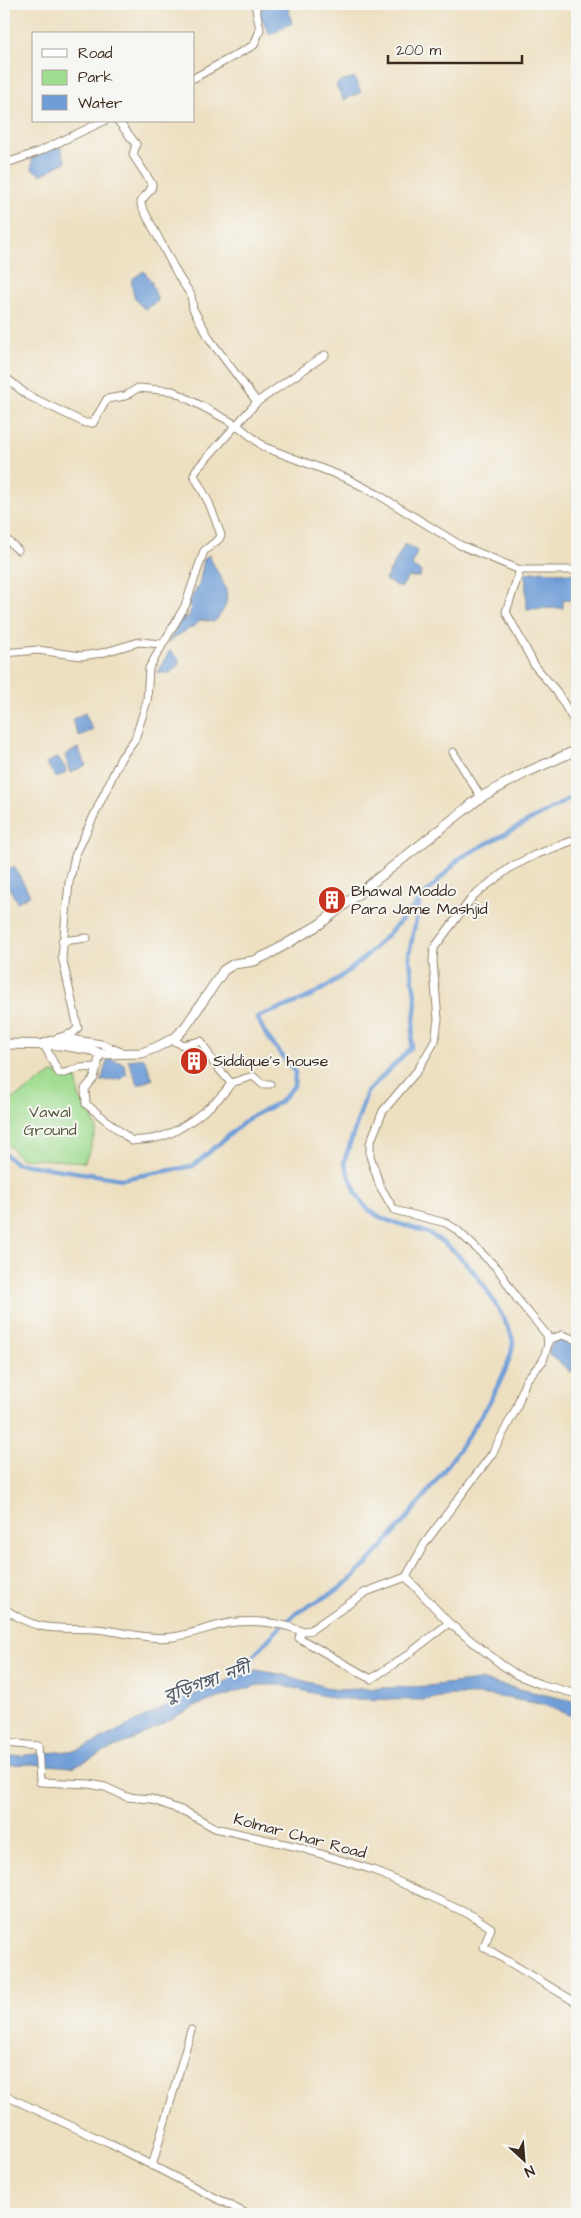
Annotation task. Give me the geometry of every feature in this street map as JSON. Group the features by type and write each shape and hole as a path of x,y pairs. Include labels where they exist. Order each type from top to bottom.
{"main road":[{"path":"4,1044 44,1043 96,1052 126,1054 142,1053 171,1040 186,1026 224,970 234,964 254,961 271,953 320,924 481,797 525,773 577,750"}],"street":[{"path":"195,77 254,45 260,30 255,4"},
{"path":"4,164 38,152 102,122"},
{"path":"119,122 136,144 133,155 152,184 152,190 141,200 141,205 179,277 191,295 193,309 211,341 257,402"},
{"path":"98,1067 79,1068 65,1073 57,1070 44,1043 78,1028 62,957 62,940 68,908 69,883 76,856 121,758 135,739 147,701 150,668 185,606 204,551 219,539 220,535 209,503 194,474 257,402 325,356"},
{"path":"4,376 27,395 85,423 93,423 107,399 125,396 138,388 173,391 237,425 264,447 346,478 377,494 460,545 520,570 577,570"},
{"path":"4,537 18,550"},
{"path":"520,570 506,612 535,666 557,692 577,726"},
{"path":"4,653 38,650 80,656 102,653 140,642 162,644"},
{"path":"453,752 481,797"},
{"path":"4,1608 16,1616 44,1628 103,1630 147,1637 173,1637 237,1622 283,1625 298,1631 311,1630 366,1592 406,1577 426,1543 492,1454 516,1409 526,1380 543,1361 548,1340 547,1335 518,1300 498,1268 457,1230 446,1223 394,1210 380,1186 370,1156 370,1143 383,1111 417,1071 435,1041 438,1019 432,962 434,948 474,895 511,867 535,854 577,839"},
{"path":"62,940 87,938"},
{"path":"58,1038 72,1038 101,1044 126,1054"},
{"path":"171,1040 183,1045 201,1041 213,1062 231,1082"},
{"path":"96,1052 98,1067 94,1078 85,1089 86,1104 132,1142 161,1137 195,1118 217,1101 231,1082 253,1076 262,1084 270,1084"},
{"path":"548,1340 562,1335 577,1340"},
{"path":"406,1577 449,1623 517,1675 540,1684 577,1694"},
{"path":"298,1631 298,1638 371,1679 406,1656 449,1623"},
{"name":"Kolmar Char Road","path":"4,1743 38,1746 40,1782 89,1784 105,1787 127,1797 151,1800 186,1812 215,1828 298,1847 373,1870 408,1884 473,1916 491,1928 484,1947 577,2002"},
{"path":"152,2166 191,2030"},
{"path":"4,2095 152,2166 246,2214"}],"green space":[{"name":"Vawal Ground","path":"52,1073 76,1077 79,1097 89,1110 97,1129 85,1162 20,1158 4,1140 4,1105"}],"water":[{"path":"259,4 287,4 292,23 270,35 257,10"},
{"path":"354,77 361,92 344,100 336,86 339,82"},
{"path":"60,146 66,162 41,175 32,169 32,158 44,151"},
{"path":"144,271 151,281 158,301 145,309 136,299 132,283 132,279"},
{"path":"405,544 417,551 412,566 421,572 420,577 408,577 401,588 385,580"},
{"path":"209,555 227,596 222,613 214,622 201,620 168,643 182,617 189,617 191,608 187,604 199,585 204,559"},
{"path":"543,571 574,574 576,599 563,601 563,608 527,609 525,573"},
{"path":"170,650 179,659 179,665 170,673 157,673"},
{"path":"85,713 93,730 79,736 73,719"},
{"path":"78,748 86,765 70,773 65,755"},
{"path":"58,757 66,769 65,773 56,778 46,763"},
{"path":"14,866 30,895 17,902 4,879 4,872"},
{"path":"108,1058 124,1064 127,1074 122,1079 101,1081"},
{"path":"144,1058 153,1079 138,1085 128,1060"},
{"path":"562,1338 571,1342 577,1350 577,1369 571,1372 548,1353 553,1340"},
{"path":"256,1670 284,1675 336,1690 428,1686 479,1680 577,1702 577,1718 541,1704 488,1695 452,1695 425,1700 336,1699 281,1685 258,1685 195,1706 138,1737 72,1767 33,1764 4,1765 4,1757 79,1750 183,1698"}],"waterway":[{"name":"বুড়িগঙ্গা নদী","path":"231,1681 290,1618 348,1582 392,1536 445,1469 470,1433 491,1398 506,1367 513,1342 512,1336 498,1309 477,1276 459,1256 438,1239 423,1231 385,1219 371,1212 358,1197 344,1162 367,1092 411,1048 416,1002 409,954 420,900 460,858 577,795"},
{"path":"4,1153 15,1163 122,1179 193,1166 249,1118 280,1102 294,1086 295,1072 266,1035 257,1017 307,998 344,975 383,940 419,901"}],"place":[{"name":"Bhawal Moddo Para Jame Mashjid","path":"332,900"},
{"name":"Siddique's house","path":"194,1061"}]}
